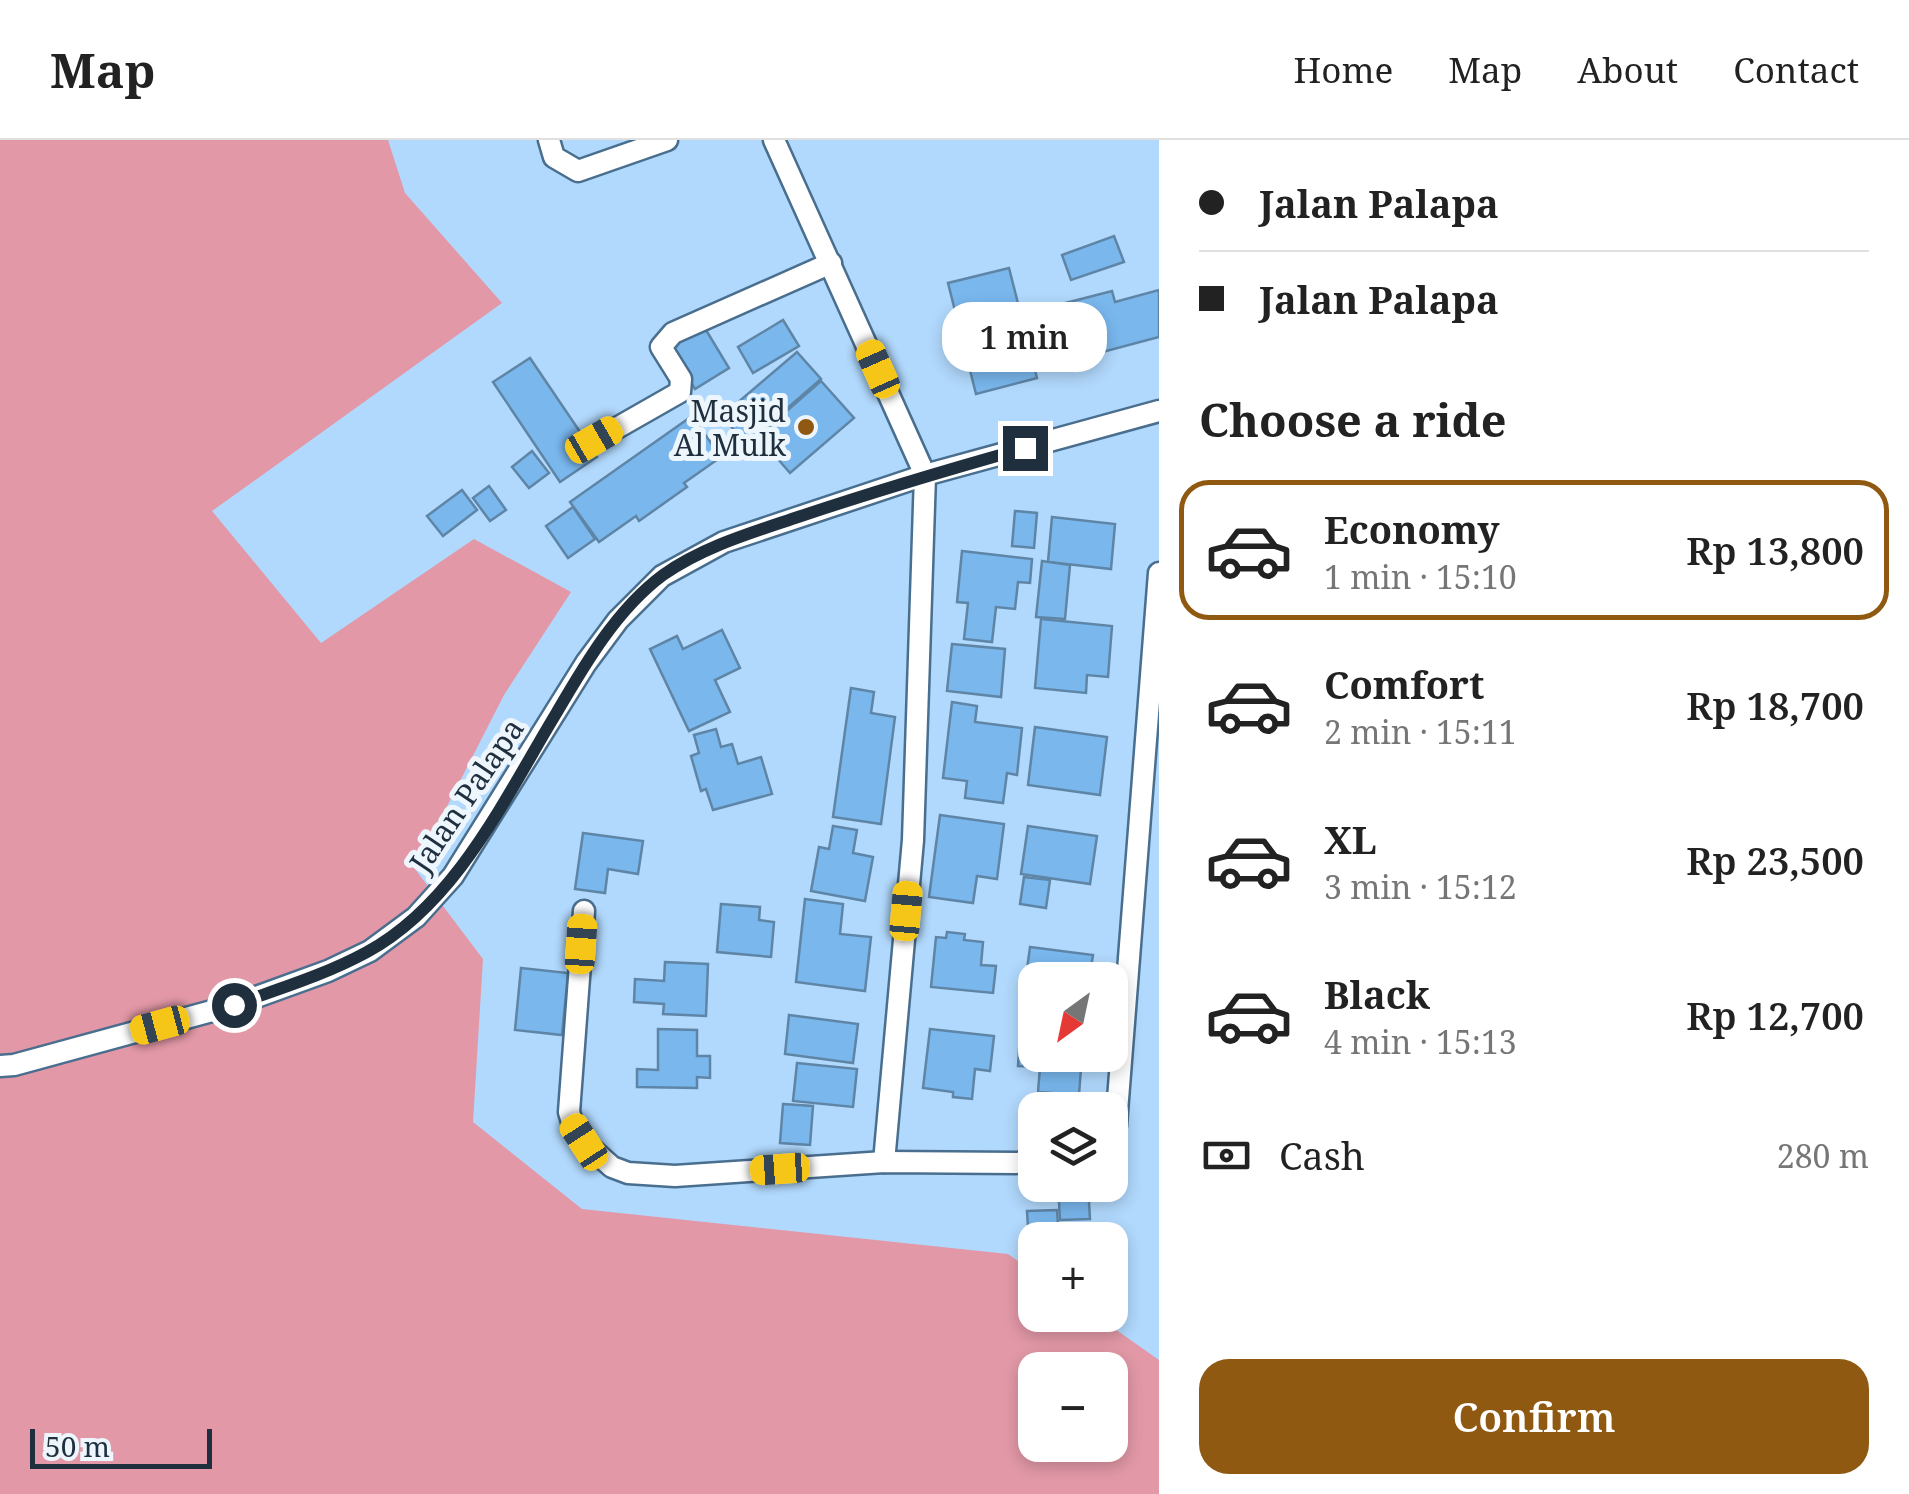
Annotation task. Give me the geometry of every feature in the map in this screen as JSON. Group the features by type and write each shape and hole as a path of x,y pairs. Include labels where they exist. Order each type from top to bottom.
{"street":[{"path":"549,140 554,158 578,171 666,140"},
{"path":"774,140 925,475 913,840 884,1162"},
{"path":"594,440 680,392 681,379 662,347 673,332 831,263"},
{"name":"Jalan Palapa","path":"0,1066 14,1066 234,1005 328,971 370,951 416,916 454,876 586,663 618,620 662,576 724,542 925,475 1159,411"},
{"path":"1119,1092 1159,573"},
{"path":"584,911 570,1112 572,1124 600,1158 628,1174 675,1176 884,1162 1018,1163"}],"shaded area":[{"path":"0,140 388,140 405,193 502,303 212,511 321,643 474,539 571,592 504,695 415,869 483,959 473,1122 582,1209 1008,1254 1018,1261 1018,1332 1119,1332 1159,1360 1159,1494 0,1494"}],"building":[{"path":"1114,236 1124,262 1071,280 1062,255"},
{"path":"1009,268 1037,378 976,394 948,283"},
{"path":"1159,290 1159,337 1065,362 1050,307 1112,291 1115,302"},
{"path":"1049,310 1062,358 1037,365 1024,316"},
{"path":"783,320 799,346 753,373 738,347"},
{"path":"703,325 729,368 695,389 669,346"},
{"path":"797,352 821,379 746,444 722,416"},
{"path":"530,358 597,457 560,482 493,382"},
{"name":"Masjid Al Mulk","path":"821,381 854,418 790,473 758,436"},
{"path":"692,416 721,457 639,521 636,516 599,542 570,502"},
{"path":"532,451 549,473 529,488 512,467"},
{"path":"489,486 506,510 490,521 473,498"},
{"path":"462,490 477,510 443,536 427,516"},
{"path":"573,507 595,539 568,558 546,526"},
{"path":"1015,511 1037,513 1034,548 1012,546"},
{"path":"1052,517 1115,524 1111,569 1048,562"},
{"path":"962,551 1032,559 1030,583 1018,582 1015,609 996,607 992,642 964,639 968,603 957,602"},
{"path":"1042,561 1070,565 1065,619 1036,617"},
{"path":"1041,619 1112,626 1108,677 1087,675 1086,693 1035,688"},
{"path":"722,630 740,668 715,680 730,712 689,731 650,649 677,636 683,649"},
{"path":"952,644 1005,649 1001,697 947,691"},
{"path":"851,688 874,692 871,713 895,717 881,824 833,817"},
{"path":"952,702 977,706 975,722 1022,728 1017,775 1007,773 1003,803 965,798 967,781 943,778"},
{"path":"1035,727 1107,737 1100,795 1028,785"},
{"path":"716,729 721,747 732,744 738,764 761,757 772,794 713,810 706,789 701,791 691,756 699,753 694,735"},
{"path":"940,815 1004,824 997,879 977,876 973,903 929,897"},
{"path":"833,826 857,830 853,853 873,857 865,901 811,891 819,847 829,849"},
{"path":"1028,826 1097,836 1090,884 1021,874"},
{"path":"583,833 643,841 638,874 608,869 605,893 575,889"},
{"path":"1024,877 1050,880 1046,908 1020,904"},
{"path":"805,899 843,904 840,934 871,937 865,991 796,982"},
{"path":"721,904 760,907 759,920 774,922 771,957 717,952"},
{"path":"947,932 965,934 964,940 983,942 981,965 996,966 993,993 931,987 936,937 946,938"},
{"path":"1030,947 1093,955 1092,962 1028,962"},
{"path":"665,962 708,964 706,1016 663,1014 664,1004 634,1002 635,979 664,981"},
{"path":"521,968 568,973 562,1035 515,1030"},
{"path":"789,1015 858,1024 853,1063 785,1054"},
{"path":"658,1029 697,1030 697,1056 710,1056 710,1078 697,1077 697,1088 637,1087 637,1069 658,1070"},
{"path":"930,1029 994,1036 990,1071 975,1069 972,1099 923,1088"},
{"path":"797,1063 857,1069 853,1107 793,1101"},
{"path":"1040,1072 1081,1072 1079,1092 1038,1092"},
{"path":"783,1104 813,1106 810,1145 780,1143"},
{"path":"1059,1202 1089,1202 1090,1219 1060,1220"},
{"path":"1057,1210 1058,1222 1028,1222 1027,1211"}],"place":[{"name":"Masjid Al Mulk","path":"806,427"}],"route":[{"path":"234,1005 328,971 370,951 416,916 454,876 586,663 618,620 662,576 724,542 925,475 1025,448"}]}
